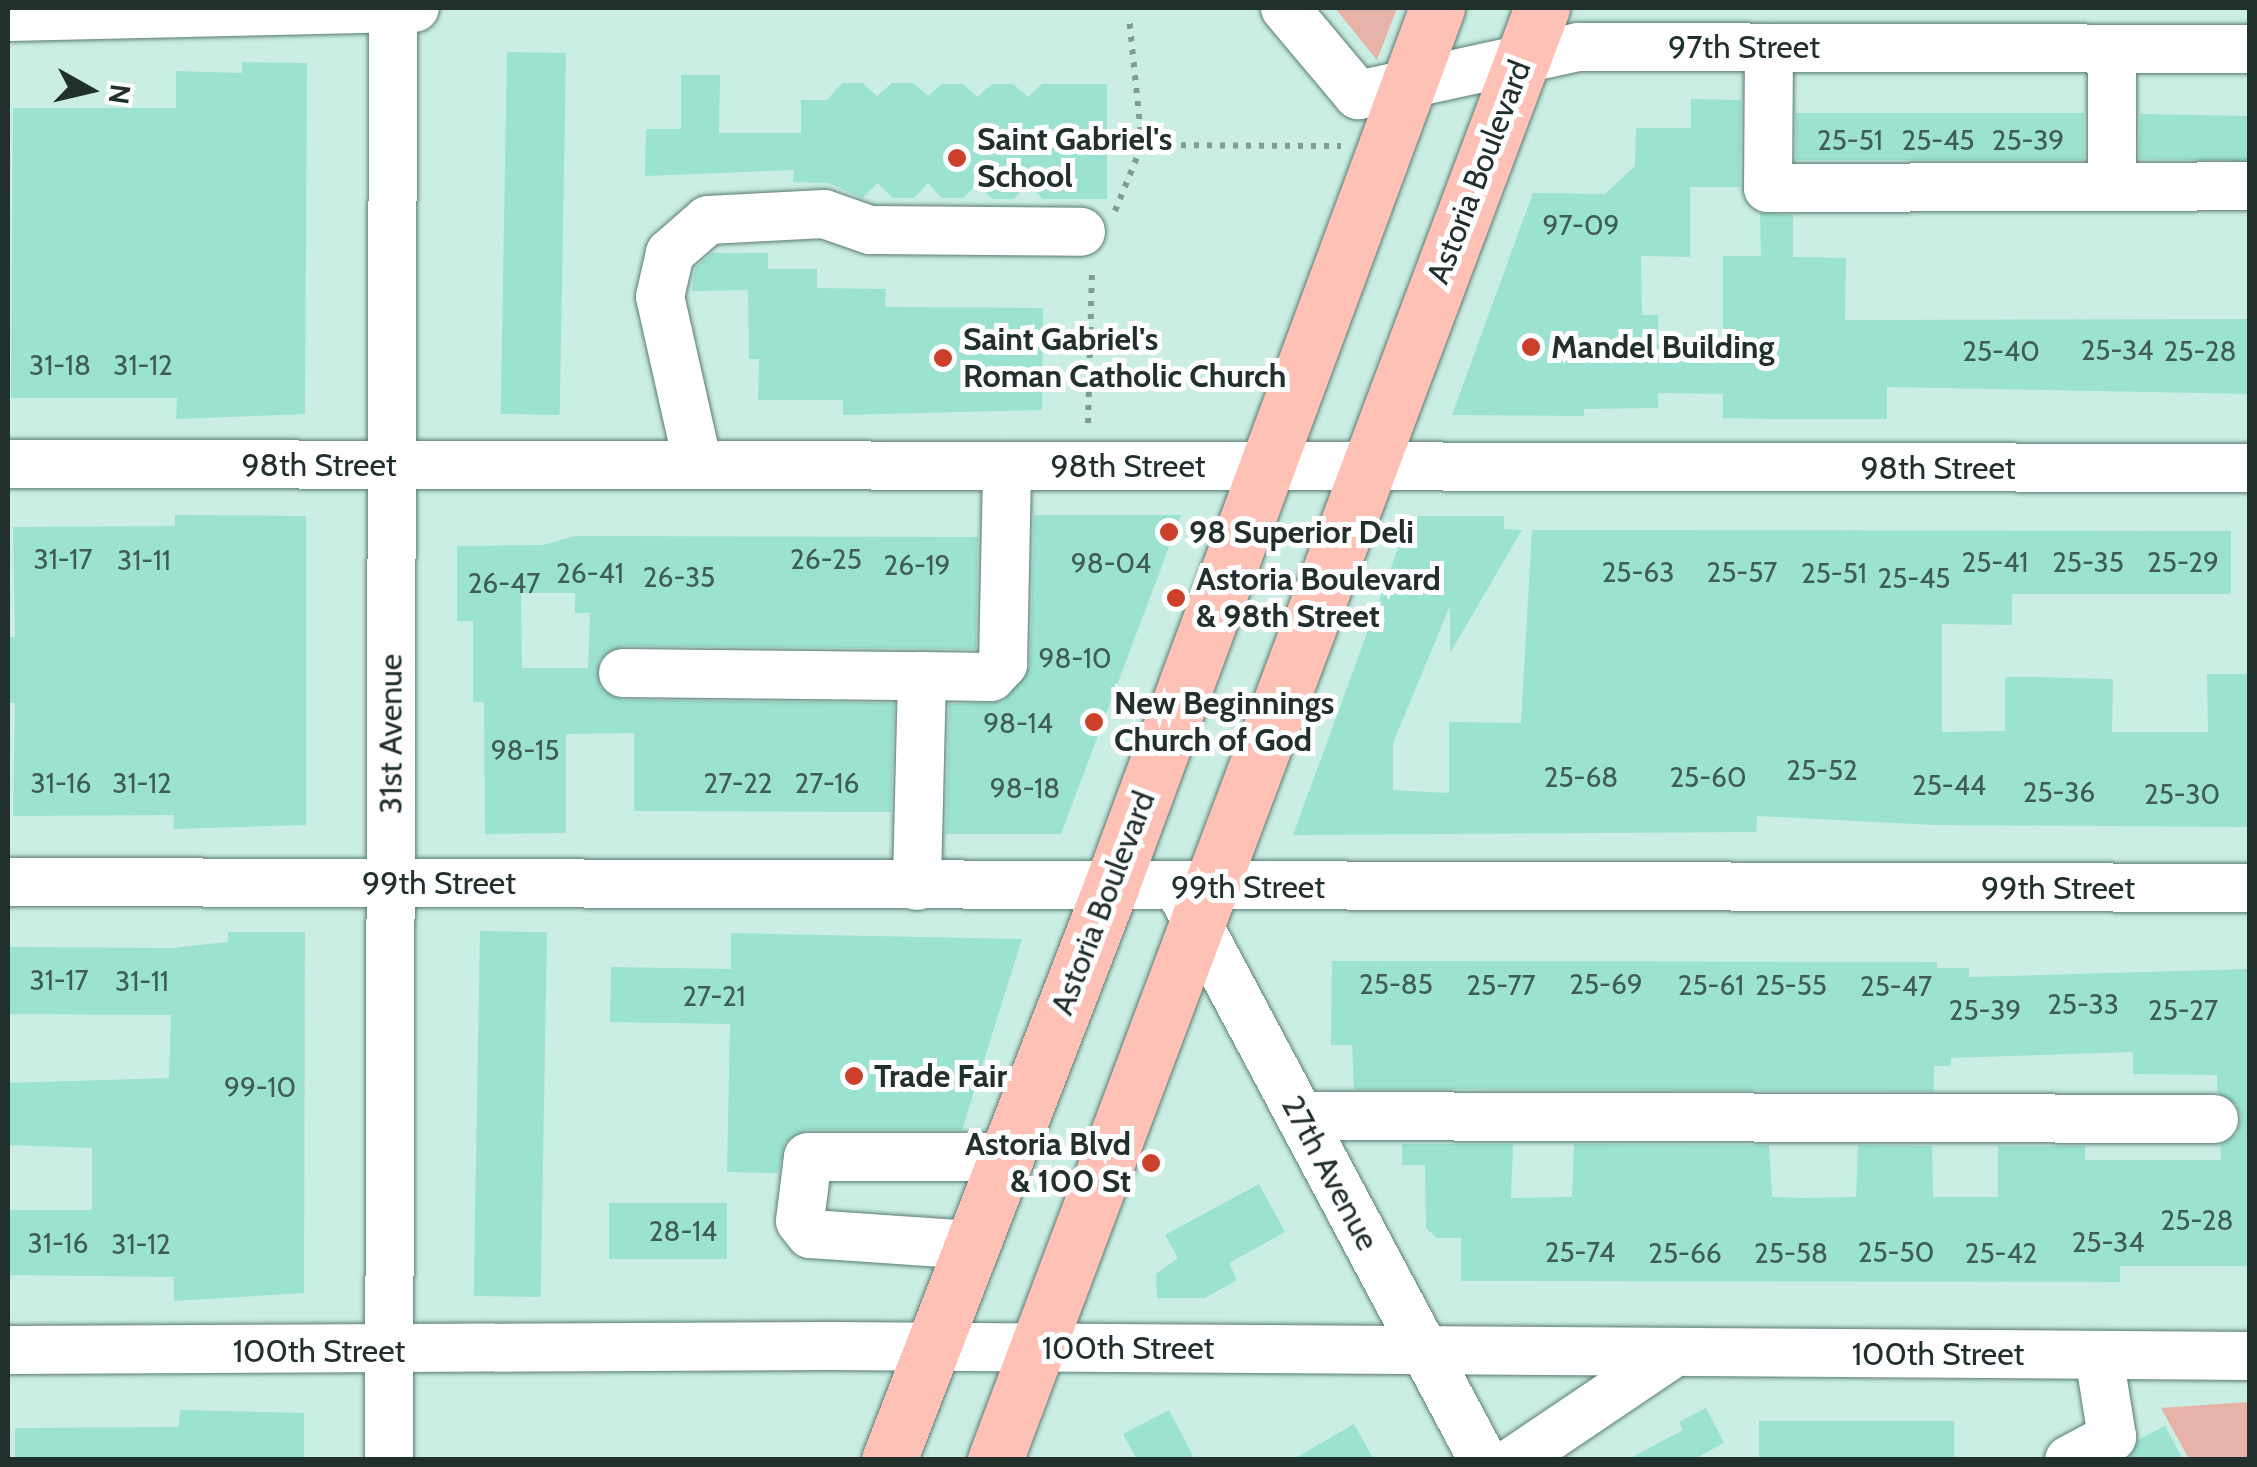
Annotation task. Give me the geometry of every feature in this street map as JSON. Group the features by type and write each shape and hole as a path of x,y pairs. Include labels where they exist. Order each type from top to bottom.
{"main road":[{"name":"Astoria Boulevard","path":"889,1460 1111,887 1437,8"},
{"name":"Astoria Boulevard","path":"995,1460 1194,898 1368,467 1542,8"}],"street":[{"name":"31st Avenue","path":"389,1460 393,8"},
{"path":"8,17 416,8"},
{"name":"97th Street","path":"1285,8 1358,95 1408,87 1579,46 2250,49"},
{"path":"1769,48 1768,188 2250,186"},
{"path":"2112,49 2112,187"},
{"path":"698,464 660,297 670,253 708,220 824,214 870,230 1080,232"},
{"name":"98th Street","path":"8,464 2250,468"},
{"path":"623,673 991,678 1003,664 1006,466"},
{"path":"917,886 922,676"},
{"name":"99th Street","path":"8,882 1111,887 1194,898 2250,888"},
{"name":"27th Avenue","path":"1194,898 1300,1116 1483,1460"},
{"path":"1300,1116 2214,1119"},
{"path":"972,1245 810,1234 800,1221 808,1157 1004,1158"},
{"name":"100th Street","path":"8,1350 389,1352 932,1347 2250,1356"},
{"path":"1515,1460 1675,1352"},
{"path":"2069,1460 2112,1437 2099,1356"}],"path":[{"path":"1142,144 1342,146"}],"shaded area":[{"path":"1335,8 1397,8 1377,60"},
{"path":"2249,1402 2249,1459 2189,1459 2161,1408"}],"building":[{"path":"507,52 566,53 560,415 501,414"},
{"path":"242,62 307,63 305,414 176,419 177,398 11,398 13,108 176,108 176,71 242,73"},
{"name":"Saint Gabriel's School","path":"681,75 720,75 719,133 801,133 801,100 827,100 842,83 863,83 877,96 892,83 913,83 928,96 942,84 963,84 977,97 992,84 1013,84 1028,97 1042,84 1107,84 1107,199 1043,199 1028,184 1014,199 992,199 978,184 963,198 942,198 928,183 914,198 893,198 878,183 862,198 829,183 793,182 794,170 645,176 646,129 681,129"},
{"path":"1691,99 1741,100 1740,187 1690,187 1690,257 1641,256 1642,315 1658,315 1658,345 1723,346 1723,256 1761,256 1760,213 1793,215 1793,257 1846,258 1845,320 2250,319 2250,394 1887,387 1887,419 1772,419 1723,418 1723,394 1658,393 1658,408 1584,409 1584,416 1452,415 1533,193 1605,194 1635,166 1636,128 1691,128"},
{"path":"1796,113 2084,113 2084,160 1796,160"},
{"path":"2140,114 2250,116 2249,161 2139,159"},
{"name":"Saint Gabriel's Roman Catholic Church","path":"712,253 768,253 768,269 817,269 817,288 886,289 885,307 1043,308 1042,410 843,415 843,400 758,400 759,359 749,359 748,290 692,291 695,268"},
{"path":"175,515 306,516 306,825 173,829 174,815 13,816 15,703 8,703 8,637 15,637 13,527 175,526"},
{"path":"1034,515 1181,515 1061,834 946,834 949,704 1003,702 1030,666"},
{"path":"1410,516 1504,516 1504,529 1522,530 1450,653 1450,606 1393,743 1393,790 1449,793 1449,722 1521,723 1532,530 2231,531 2231,594 2012,594 2012,625 1942,624 1942,732 2005,731 2005,677 2033,677 2113,679 2112,732 2208,732 2207,674 2250,674 2250,827 1935,825 1757,816 1756,832 1293,835"},
{"path":"575,536 978,537 976,649 623,646 599,660 600,687 623,700 894,703 891,812 634,811 634,733 566,734 566,833 485,834 484,702 473,702 473,621 457,621 457,546 543,545","holes":["521,593 575,593 575,613 590,613 588,668 522,668"]},
{"path":"480,931 547,932 541,1297 474,1296"},
{"path":"228,932 305,932 304,1293 174,1301 174,1277 9,1275 10,1210 92,1210 92,1148 8,1145 8,1083 169,1078 171,1015 10,1014 10,947 173,948 228,942"},
{"name":"Trade Fair","path":"731,933 1022,939 962,1130 807,1130 785,1142 778,1173 727,1172 730,1024 610,1022 611,967 731,969"},
{"path":"1332,961 1937,962 1937,968 1969,968 1969,977 2250,969 2250,1266 2120,1266 2120,1282 1461,1281 1461,1238 1437,1238 1426,1228 1425,1165 1402,1165 1402,1144 1513,1144 1511,1198 1572,1197 1574,1144 1769,1145 1772,1197 1803,1198 1856,1197 1858,1145 1932,1146 1933,1197 1998,1197 1998,1146 2085,1146 2085,1160 2221,1160 2220,1145 2237,1134 2241,1118 2237,1105 2217,1092 2217,1075 2133,1074 2133,1052 1951,1058 1951,1066 1934,1066 1934,1091 1354,1089 1352,1045 1331,1045"},
{"path":"1259,1184 1285,1232 1229,1263 1237,1280 1205,1298 1157,1298 1156,1274 1178,1258 1165,1235"},
{"path":"609,1203 727,1203 727,1259 609,1259"},
{"path":"1706,1408 1724,1443 1692,1460 1627,1460 1683,1430 1679,1422"},
{"path":"180,1410 304,1413 304,1460 15,1460 15,1428 179,1427"},
{"path":"1169,1410 1195,1460 1137,1460 1123,1434"},
{"path":"1759,1421 1954,1421 1954,1460 1759,1460"},
{"path":"1354,1424 1374,1460 1292,1460"},
{"path":"2165,1426 2183,1460 2127,1460 2138,1440"}],"place":[{"name":"Saint Gabriel's School","path":"957,158"},
{"name":"Mandel Building","path":"1531,347"},
{"name":"Saint Gabriel's Roman Catholic Church","path":"943,358"},
{"name":"98 Superior Deli","path":"1169,532"},
{"name":"Astoria Boulevard & 98th Street","path":"1176,598"},
{"name":"New Beginnings Church of God","path":"1094,722"},
{"name":"Trade Fair","path":"854,1076"},
{"name":"Astoria Blvd & 100 St","path":"1151,1163"}]}
